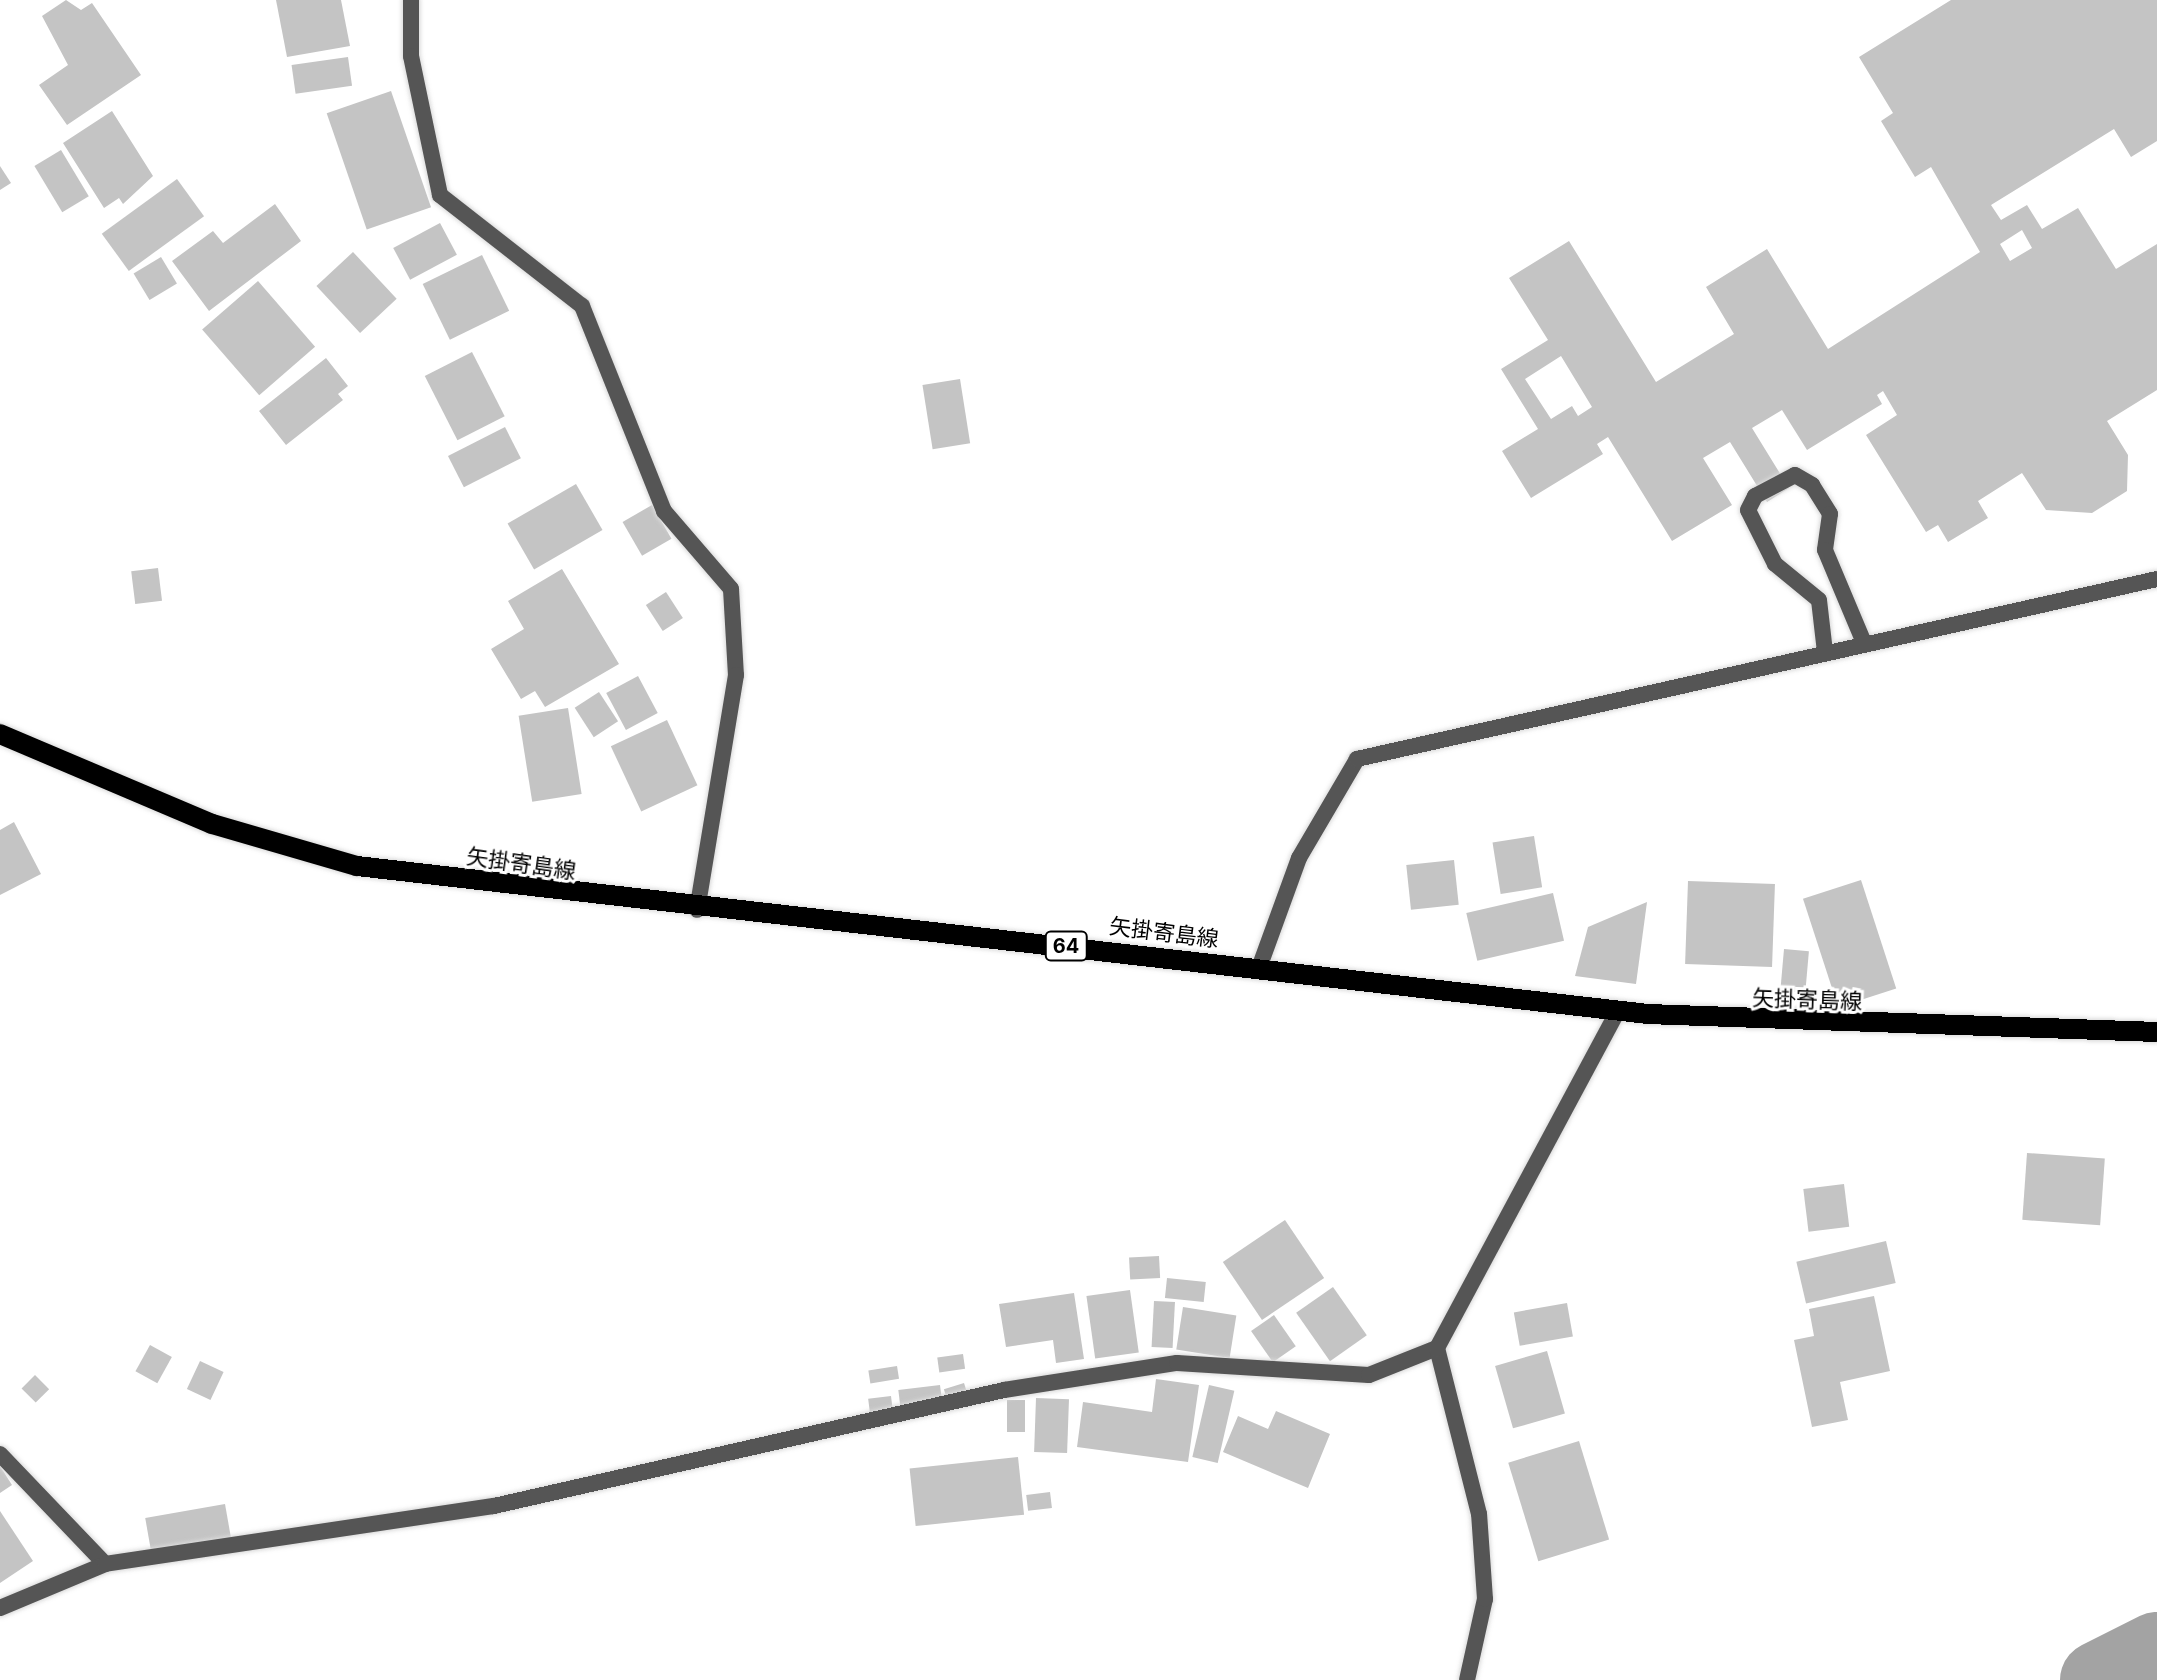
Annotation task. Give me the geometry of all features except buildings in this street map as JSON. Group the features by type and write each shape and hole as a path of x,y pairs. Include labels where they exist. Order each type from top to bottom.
{"main road":[{"name":"矢掛寄島線","path":"0,734 212,824 357,866 697,910 1761,1024 2157,1032"}],"street":[{"path":"411,0 411,56 440,195 582,306 664,511 731,589 736,675 697,910"},
{"path":"1825,652 1819,600 1775,564 1748,510 1755,496 1795,475 1812,485 1830,514 1825,550 1864,643"},
{"path":"1259,968 1299,858 1357,759 2157,579"},
{"path":"0,1608 105,1564 494,1506 1020,1388 1177,1363 1369,1375 1437,1348 1618,1010"},
{"path":"1437,1348 1479,1514 1485,1599 1467,1680"},
{"path":"0,1454 105,1564"}],"waterway":[{"path":"2099,1680 2157,1651"}]}
